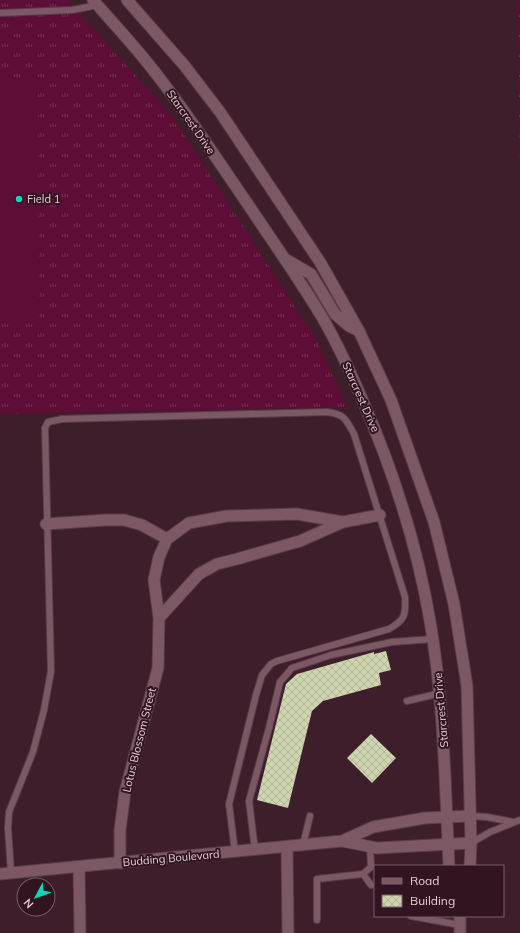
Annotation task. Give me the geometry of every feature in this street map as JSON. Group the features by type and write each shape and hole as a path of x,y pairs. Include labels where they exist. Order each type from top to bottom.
{"main road":[{"path":"127,0 184,64 220,112 320,262 359,331 391,400 434,522 454,604 467,686 471,843 470,865"},
{"name":"Starcrest Drive","path":"95,3 150,65 192,123 284,258 325,324 348,368 376,431 396,484 413,546 430,619 441,692 449,865"},
{"path":"284,258 311,274 335,314 349,326 359,331"},
{"path":"46,524 124,520 142,525 167,539 189,523 227,516 298,514 343,522"},
{"path":"159,618 199,574 217,564 237,560 300,541 343,522 380,515"},
{"name":"Lotus Blossom Street","path":"120,863 120,830 125,792 158,668 159,618 154,580 158,557 167,539"},
{"name":"Budding Boulevard","path":"342,841 373,827 425,818 470,816"},
{"name":"Budding Boulevard","path":"5,873 342,841 376,848 471,843"},
{"path":"287,846 288,933"},
{"path":"79,867 80,933"}],"lane":[{"path":"0,13 72,10 95,3"},
{"path":"5,873 9,812 33,752 44,710 51,671 46,524 45,428 48,422 62,418 338,413 345,418 354,434 405,597 406,607 404,617 399,624 389,629 278,661 267,668 262,675 256,696 229,804 234,852"},
{"path":"255,850 249,801 280,682 292,668 331,655 392,642 433,639"},
{"path":"407,700 441,692"},
{"path":"303,845 310,816"},
{"path":"470,816 517,821"},
{"path":"471,843 517,821"},
{"path":"317,920 317,879 363,874 373,868 370,846"},
{"path":"363,874 371,885"},
{"path":"418,917 460,925"}],"green space":[{"path":"0,0 68,0 172,116 316,339 347,407 0,414"},
{"path":"517,0 520,0 520,169"},
{"name":"Field 1","path":"0,81 38,81 39,317 0,317"}],"building":[{"path":"386,651 391,670 379,673 381,685 323,701 312,711 288,808 257,800 286,684 297,674 374,652 374,654"},
{"path":"371,734 396,758 372,783 347,758"}],"place":[{"name":"Field 1","path":"19,199"}]}
